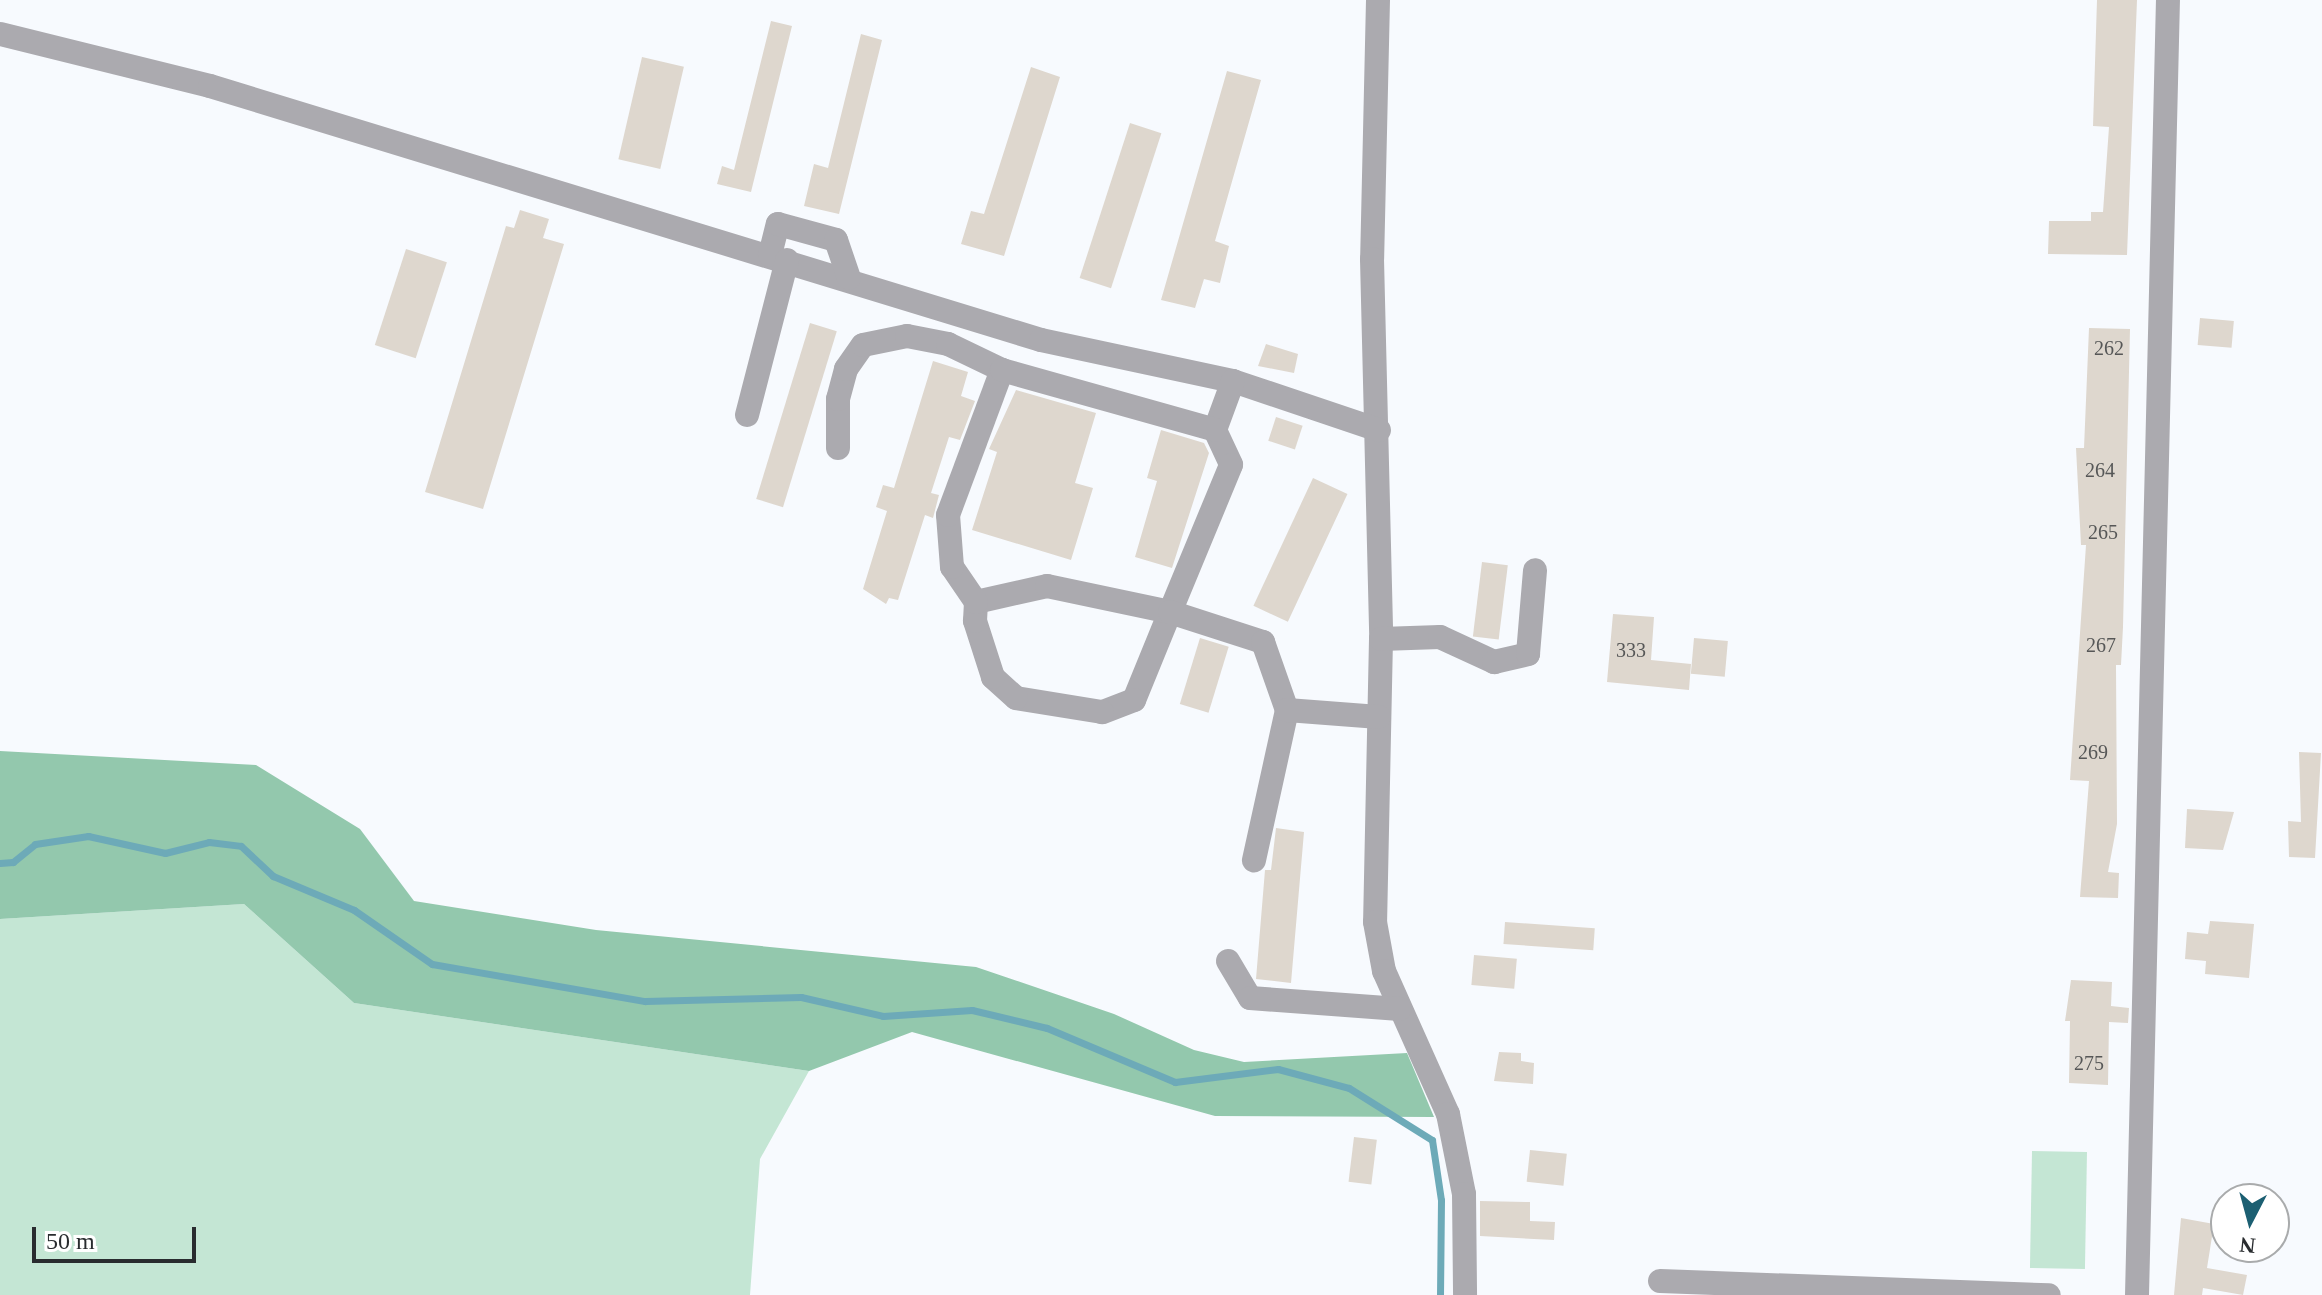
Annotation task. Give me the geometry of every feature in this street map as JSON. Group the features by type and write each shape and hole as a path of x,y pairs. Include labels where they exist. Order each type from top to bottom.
{"street":[{"path":"1378,0 1372,259 1379,430 1381,639 1375,922 1400,1009 1448,1114 1464,1194 1465,1295"},
{"path":"2137,1295 2168,0"},
{"path":"0,34 210,86 849,278 1041,340 1233,381 1379,430"},
{"path":"747,415 778,258 778,224 836,240 849,278"},
{"path":"838,448 838,399 846,369 863,345 907,336 948,344 1002,370 1215,430"},
{"path":"1029,378 1041,340"},
{"path":"1002,370 948,515 952,567 976,602 975,621 993,677 1016,698 1102,712 1134,700 1231,465 1215,430 1233,381"},
{"path":"1381,639 1440,637 1494,662 1528,654 1535,570"},
{"path":"976,602 1047,586 1170,612 1263,642 1287,710 1254,860"},
{"path":"1287,710 1379,717"},
{"path":"1228,961 1250,998 1400,1009"},
{"path":"1660,1281 2041,1294"}],"green space":[{"path":"0,751 256,765 360,829 414,901 596,930 976,967 1114,1014 1194,1050 1244,1062 1407,1053 1434,1117 1215,1116 912,1032 809,1071 354,1003 244,904 0,919"},
{"path":"244,904 354,1003 809,1071 760,1159 750,1295 0,1295 0,919"},
{"path":"2032,1151 2087,1152 2085,1269 2030,1268"}],"building":[{"path":"2097,0 2137,0 2127,255 2048,254 2049,221 2091,221 2091,212 2103,212 2109,127 2093,126"},
{"path":"771,21 792,26 751,192 717,184 722,166 734,170"},
{"path":"861,34 882,40 839,214 804,206 814,164 828,168"},
{"path":"642,57 684,67 660,169 618,159"},
{"path":"1031,67 1060,77 1004,256 961,244 971,211 984,214"},
{"path":"1227,71 1261,80 1215,241 1229,246 1220,283 1204,279 1195,308 1161,300"},
{"path":"1130,123 1161,133 1111,288 1080,278"},
{"path":"520,210 549,219 543,238 564,244 483,509 425,492 506,226 514,228"},
{"path":"406,249 447,262 416,358 375,345"},
{"path":"2200,318 2234,321 2232,348 2198,345"},
{"path":"810,323 837,331 783,507 756,499"},
{"path":"2089,328 2130,329 2123,627 2121,665 2116,665 2117,824 2108,872 2119,873 2118,898 2080,897 2089,781 2070,780 2086,545 2081,545 2076,448 2084,448"},
{"path":"1266,344 1298,354 1294,373 1258,366"},
{"path":"933,361 968,372 961,396 975,401 960,440 949,437 931,493 939,495 933,518 925,515 898,600 889,598 886,604 863,589 887,511 876,507 883,485 894,488"},
{"path":"1016,390 1096,413 1075,483 1093,488 1071,560 972,530 997,452 989,449"},
{"path":"1276,417 1303,426 1295,449 1268,441"},
{"path":"1161,430 1204,443 1209,453 1172,568 1135,557 1157,481 1147,478"},
{"path":"1313,478 1347,494 1288,622 1253,606"},
{"path":"1482,562 1508,565 1499,640 1473,636"},
{"path":"1613,614 1654,617 1651,660 1691,664 1689,690 1607,682"},
{"path":"1200,638 1229,647 1209,713 1180,704"},
{"path":"1694,638 1728,641 1725,677 1691,674"},
{"path":"2299,752 2321,753 2315,858 2289,857 2288,821 2301,822"},
{"path":"2187,809 2234,812 2223,850 2185,848"},
{"path":"1276,828 1304,832 1291,983 1256,979 1265,870 1271,870"},
{"path":"2210,921 2254,924 2249,978 2205,974 2206,961 2185,959 2187,932 2208,934"},
{"path":"1505,922 1595,928 1593,950 1503,944"},
{"path":"1474,955 1517,959 1514,989 1471,985"},
{"path":"2071,980 2112,982 2111,1006 2129,1008 2128,1023 2109,1022 2108,1085 2069,1083 2070,1021 2065,1021"},
{"path":"1499,1052 1521,1053 1521,1061 1534,1063 1533,1084 1494,1081"},
{"path":"1354,1137 1377,1140 1371,1184 1349,1182"},
{"path":"1530,1150 1567,1154 1563,1186 1527,1182"},
{"path":"1480,1201 1530,1202 1530,1221 1555,1222 1554,1240 1480,1236"},
{"path":"2181,1218 2210,1223 2207,1268 2247,1275 2243,1295 2203,1288 2202,1295 2174,1295"}],"waterway":[{"path":"0,863 13,862 35,844 88,836 165,853 209,842 241,846 273,876 354,910 432,964 645,1001 801,997 883,1016 972,1010 1047,1028 1175,1082 1278,1069 1349,1088 1432,1140 1441,1200 1440,1295"}]}
